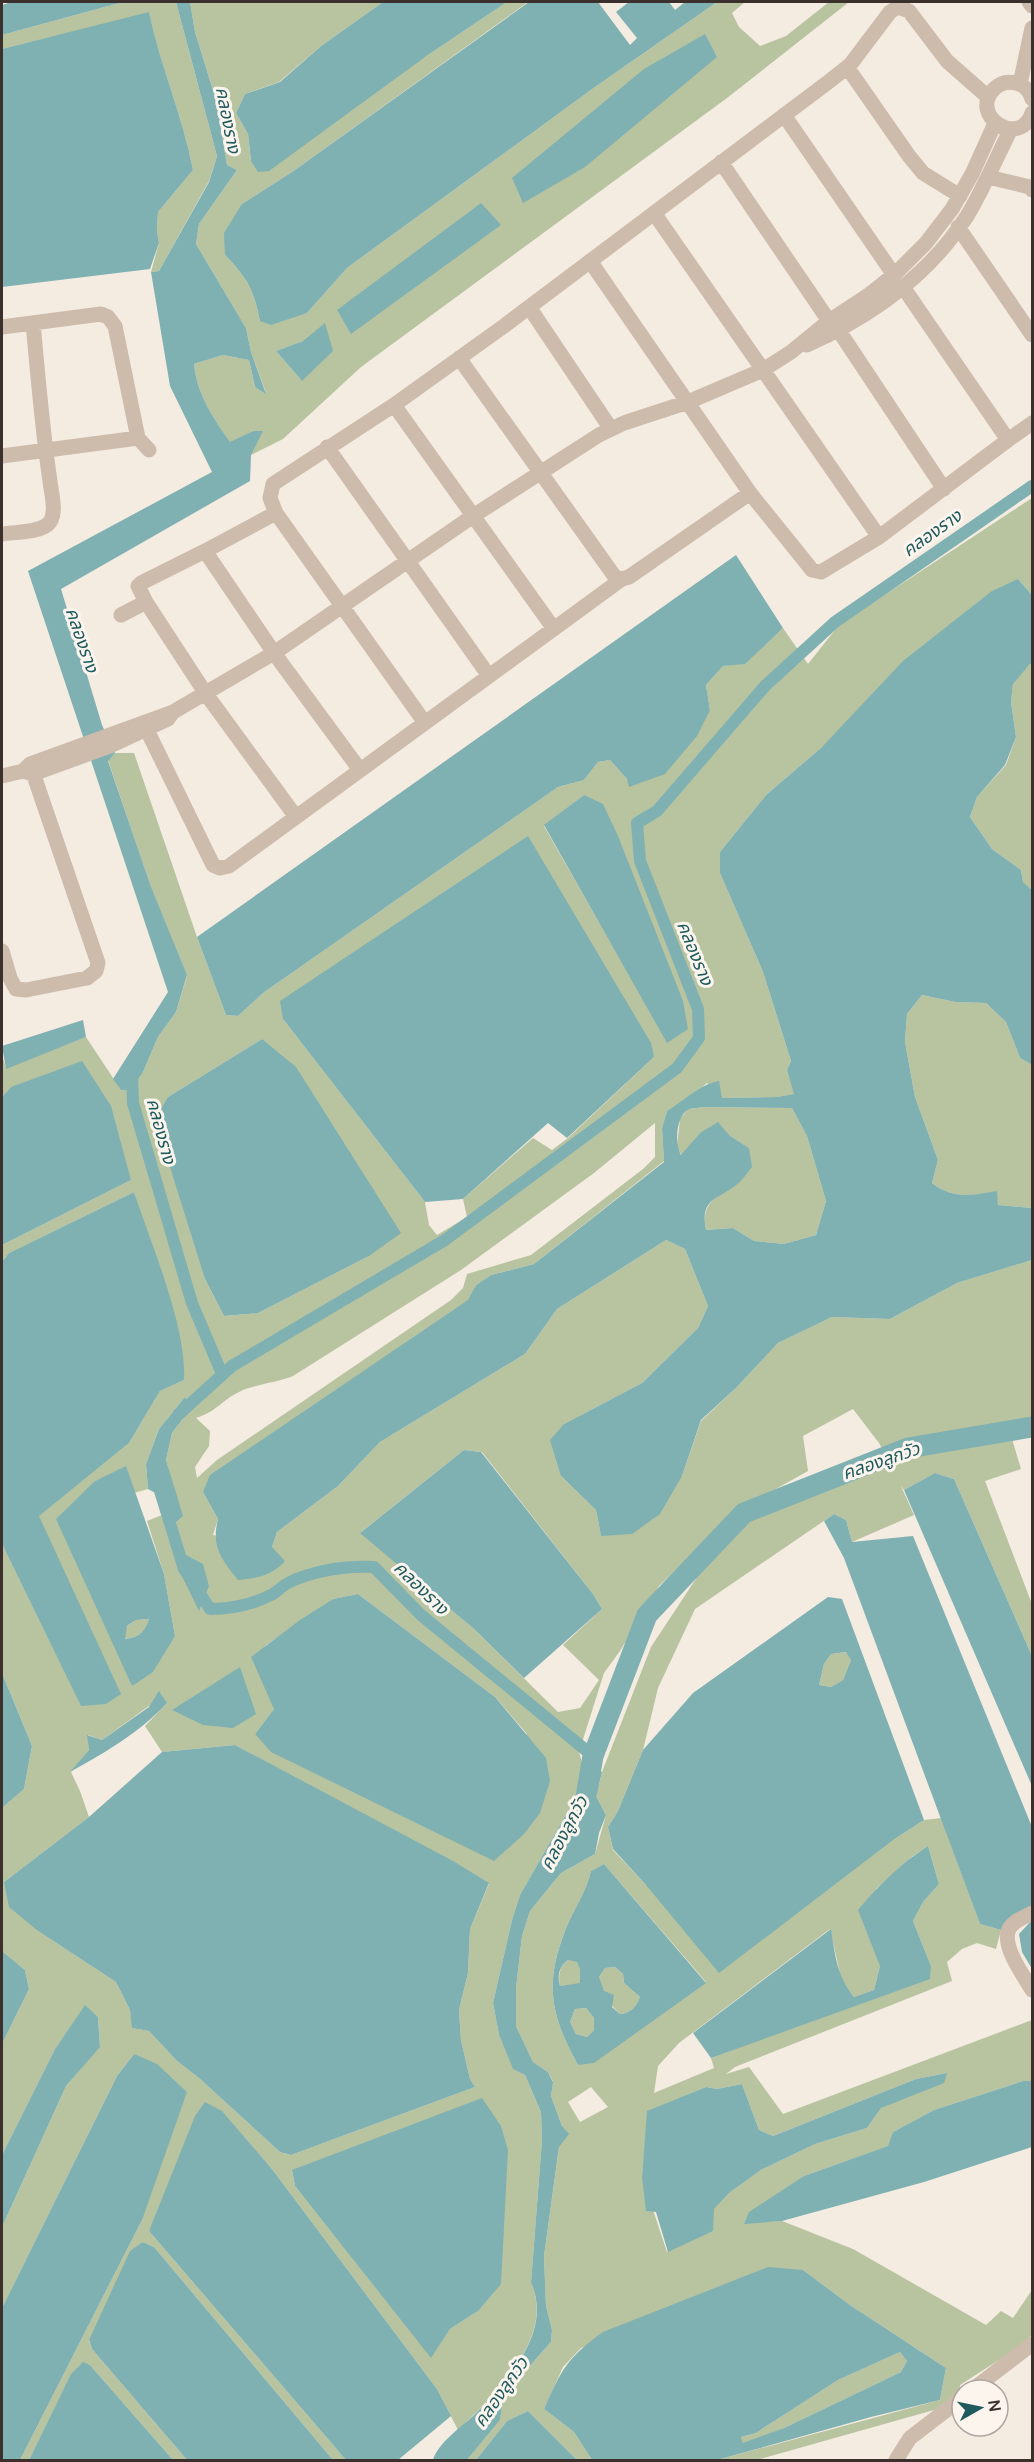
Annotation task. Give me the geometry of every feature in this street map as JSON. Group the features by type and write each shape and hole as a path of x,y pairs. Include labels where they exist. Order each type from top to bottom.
{"street":[{"path":"1029,2 1032,6"},
{"path":"425,723 276,513 270,498 273,484 394,405 459,358 847,67 890,12 898,7 909,11 947,61 988,97"},
{"path":"1020,84 1032,28"},
{"path":"847,67 909,156 923,172 960,195"},
{"path":"1032,99 1026,88 1012,82 998,86 988,97 988,112 995,123 1004,128 1011,129 1026,123 1032,113"},
{"path":"784,115 1008,440"},
{"path":"2,776 29,770 83,751 173,712 274,653 473,516 611,429 688,402 763,370 834,326 881,304 960,195 995,123"},
{"path":"898,281 939,252 958,227 988,177 1011,129"},
{"path":"721,162 944,489"},
{"path":"988,177 1030,187 1032,190"},
{"path":"654,213 879,537"},
{"path":"958,227 1032,335"},
{"path":"590,261 750,493 816,572 821,572 879,537 1032,423"},
{"path":"529,307 611,429"},
{"path":"2,327 101,314 108,317 115,326 138,438 150,450"},
{"path":"2,534 47,525 52,520 54,507 45,451 33,323"},
{"path":"459,358 615,577 622,579"},
{"path":"394,405 554,629"},
{"path":"2,456 138,438"},
{"path":"327,447 406,562 489,676"},
{"path":"147,730 213,865 220,868 229,866 622,579 629,577 750,493"},
{"path":"276,513 138,586 139,591 206,694 296,817"},
{"path":"205,551 274,653 360,770"},
{"path":"121,615 146,602"},
{"path":"109,741 147,730 168,719 173,712"},
{"path":"2,951 10,978 16,989 26,990 87,978 96,971 98,963 29,770"},
{"path":"1032,1913 1017,1921 1009,1929 1008,1938 1014,1959 1032,1990"},
{"path":"988,2378 1032,2344"},
{"path":"896,2460 910,2438 950,2407"}],"green space":[{"path":"123,2 176,2 217,156 209,181 159,271 151,272 159,243 158,212 193,170 149,13 2,49 2,35"},
{"path":"190,2 383,2 321,46 279,82 245,94 236,113 248,134 251,161 425,57 507,2 528,2 292,172 242,204 225,255 248,285 255,300 260,321 307,313 347,268 595,87 717,2 745,2 732,13 739,27 760,46 786,36 829,2 849,2 727,98 361,367 283,439 251,455 253,431 230,443 202,396 194,364 223,355 249,360 255,387 266,393 251,352 246,328 196,244 199,224 237,170 227,165 216,100 195,32","holes":["481,204 351,333 338,310","303,341 302,381 276,351"]},
{"path":"1032,498 1032,595 1018,579 766,795 720,852 720,873 763,972 791,1061 787,1070 795,1094 778,1097 722,1098 707,1083 688,1099 667,1111 662,1128 664,1161 534,1264 491,1275 476,1285 469,1300 408,1341 203,1492 218,1519 213,1535 272,1547 277,1532 338,1486 380,1442 525,1354 557,1309 666,1240 685,1249 708,1306 698,1328 642,1383 564,1424 561,1476 596,1510 601,1536 682,1476 701,1421 778,1343 832,1317 890,1319 957,1283 1032,1260 1032,1422 1007,1422 1021,1469 985,1481 1032,1604 1032,1656 954,1479 935,1473 904,1490 901,1486 914,1515 852,1542 846,1520 834,1514 695,1609 658,1688 643,1750 618,1811 608,1827 613,1850 646,1885 893,1840 924,1820 941,1818 980,1924 1001,1930 996,1949 977,1943 962,1949 947,1962 952,1981 735,2067 726,2074 749,2067 783,2114 1032,2020 1032,2081 1023,2081 934,2110 893,2132 889,2146 804,2176 744,2223 782,2221 853,2249 986,2325 1001,2311 1013,2318 1032,2290 1032,2335 1016,2349 971,2378 950,2378 950,2400 941,2408 757,2460 717,2460 940,2400 946,2368 850,2305 803,2270 581,2348 563,2367 544,2409 574,2432 592,2460 577,2460 528,2411 507,2421 476,2460 467,2460 500,2420 504,2395 551,2342 552,2330 546,2306 544,2256 562,2126 551,2096 553,2081 548,2072 533,2062 516,2026 516,1988 522,1936 530,1911 561,1873 595,1854 606,1815 596,1796 602,1772 651,1647 707,1562 752,1517 890,1463 879,1443 853,1409 803,1436 808,1471 738,1510 659,1586 604,1673 579,1752 584,1769 573,1802 520,1895 493,2003 499,2035 513,2068 525,2075 541,2112 542,2140 531,2283 536,2304 535,2324 528,2345 503,2383 458,2430 437,2389 272,2169 222,2112 149,2231 346,2460 333,2460 154,2247 143,2242 89,2341 92,2349 187,2460 173,2460 90,2365 83,2363 71,2375 29,2460 20,2460 142,2220 134,2054 117,2076 2,2308 2,2227 66,2086 100,2046 98,2017 85,2006 55,2049 2,2155 2,2044 29,1989 25,1970 2,1951 2,1808 24,1789 32,1746 2,1673 2,1544 81,1705 120,1694 38,1516 129,1443 160,1391 184,1380 134,1192 9,1253 2,1262 2,1245 131,1180 11,1087 2,1097 2,1055 6,1068 86,1037 121,1090 143,1072 158,1037 176,1012 187,976 151,888 108,760 115,753 134,753 226,1015 238,1016 263,993 558,787 584,780 598,762 610,760 627,779 710,710 706,685 723,666 745,663 783,628 808,664 839,625","holes":["584,795 668,1043 544,826","283,1019 654,1057 568,1138 552,1150 533,1138 463,1199 467,1217 437,1235 429,1225 425,1202","262,1039 369,1256 258,1313 224,1316 205,1279 168,1097","655,1123 655,1157 643,1169 531,1255 467,1274 463,1288 451,1300 217,1460 197,1478 195,1467 209,1446 210,1431 196,1418 242,1390 293,1376 461,1270 594,1173","185,1397 191,1408 172,1433 166,1460 173,1487 176,1521 162,1515 147,1521 164,1574 175,1636 132,1686 95,1481 126,1467 134,1493 148,1489 146,1464 159,1429","464,1450 482,1452 593,1594 602,1609 563,1645 599,1680 580,1708 558,1712 474,1629 361,1532","358,1594 495,1697 527,1734 255,1734 274,1709 265,1646 333,1599","167,1703 145,1726 162,1752 235,1745 489,1884 470,1929 468,1973 459,2010 461,2040 470,2079 475,2087 291,2155 280,2152 176,2060 149,2031 133,2028 130,2010 116,1982 38,1931 4,1882 89,1817 71,1772 89,1750 88,1735 102,1740 149,1706","928,1846 939,1884 923,1902 913,1921 931,1966 772,2035 711,2058 714,2068 654,2093 658,2066 679,2043 830,1929 842,1982 854,1997 874,1990 880,1966 876,1889 913,1856","604,1864 706,1982 578,2065 556,2015 553,2000 554,1967 568,1923 586,1887 591,1871","947,2073 881,2108 867,2128 815,2144 761,2170 729,2193 667,2252 642,2177 648,2111 706,2087 717,2089 742,2084 759,2130 773,2136 916,2079","591,2087 608,2107 580,2122 568,2102","292,2171 478,2311 450,2329 431,2357 295,2186"]},
{"path":"1032,664 1032,890 1023,882 1021,870 992,849 970,817 977,797 1006,765 1016,737 1011,702 1013,683"},
{"path":"922,995 955,1002 986,1003 1006,1022 1020,1058 1032,1065 1032,1208 998,1205 996,1192 963,1195 948,1192 932,1183 938,1160 915,1097 905,1042 907,1014"},
{"path":"704,1107 792,1108 807,1136 826,1201 816,1235 784,1244 754,1241 733,1228 706,1230 708,1207 716,1197 736,1185 749,1148 729,1135 700,1133 682,1156 677,1147 680,1119 688,1109"},
{"path":"149,1619 140,1634 124,1639 126,1627 136,1620"},
{"path":"847,1652 851,1660 843,1680 831,1687 819,1685 824,1664 831,1654"},
{"path":"568,1960 577,1961 580,1970 580,1984 560,1986 560,1972"},
{"path":"615,1967 623,1974 624,1983 640,1997 633,2009 620,2014 606,1997 599,1977 605,1968"},
{"path":"586,2008 594,2018 594,2030 587,2037 576,2034 570,2022 575,2009"},
{"path":"900,2352 907,2361 901,2372 784,2428 743,2444 741,2437 756,2433 838,2380"}],"water":[{"path":"12,2 123,2 2,35 2,5"},
{"path":"176,2 190,2 195,32 216,100 227,165 237,170 199,224 196,244 246,328 251,352 266,394 255,387 249,360 223,355 194,364 202,396 230,442 253,431 263,431 251,455 250,481 61,589 102,725 115,753 108,761 151,887 187,975 176,1012 158,1037 143,1072 130,1090 121,1090 113,1079 168,992 28,571 212,472 170,386 151,272 159,271 209,182 217,156"},
{"path":"383,2 507,2 425,57 269,171 258,172 251,161 248,134 236,113 245,94 280,82 321,46"},
{"path":"529,2 598,2 630,45 637,38 616,12 629,2 669,2 675,10 685,2 717,2 595,87 347,268 307,313 271,325 260,321 249,285 225,255 224,233 242,204 292,172"},
{"path":"149,12 193,170 158,212 159,243 150,269 2,287 2,49"},
{"path":"705,34 717,57 585,167 523,203 512,178 644,69"},
{"path":"481,203 501,225 351,334 337,310"},
{"path":"325,323 333,351 302,381 276,351 303,341"},
{"path":"736,555 783,628 745,664 723,666 706,685 710,710 697,736 665,774 629,787 627,779 610,760 598,762 584,780 558,787 263,993 238,1016 226,1015 197,937"},
{"path":"1018,579 1032,595 1032,664 1013,684 1011,702 1016,737 1005,765 977,797 970,817 992,849 1021,870 1023,882 1032,890 1032,1065 1020,1058 1006,1022 986,1003 955,1002 922,995 907,1014 905,1042 915,1097 938,1160 932,1183 948,1192 963,1195 997,1191 998,1205 1032,1208 1032,1260 957,1283 890,1319 832,1317 778,1343 736,1388 701,1420 682,1476 660,1514 632,1534 601,1536 596,1510 561,1476 550,1440 564,1424 642,1383 698,1328 708,1306 685,1249 666,1240 557,1309 525,1354 380,1442 338,1486 277,1532 272,1547 285,1561 280,1566 264,1575 238,1580 222,1559 217,1545 218,1519 203,1492 210,1475 468,1300 476,1285 491,1275 534,1264 664,1162 662,1128 667,1111 699,1089 719,1081 722,1098 777,1097 794,1094 787,1070 791,1061 763,972 720,873 720,852 766,795 822,747 903,661 992,591","holes":["704,1107 792,1108 807,1136 826,1201 816,1235 784,1244 754,1241 733,1228 706,1230 705,1212 708,1206 738,1184 752,1167 749,1148 729,1135 718,1122 700,1133 681,1155 678,1131 684,1113 689,1109"]},
{"path":"584,795 603,804 618,836 683,1001 688,1029 667,1043 544,825"},
{"path":"528,836 651,1043 654,1057 567,1138 548,1123 463,1199 425,1202 283,1019 280,1001"},
{"path":"83,1020 86,1037 6,1069 2,1046"},
{"path":"262,1039 296,1067 401,1233 369,1256 258,1313 224,1316 205,1279 155,1119 168,1097"},
{"path":"82,1061 111,1106 131,1180 2,1245 2,1097 11,1087"},
{"path":"134,1192 174,1311 180,1336 184,1380 160,1391 129,1443 39,1516 121,1694 106,1704 81,1706 2,1544 2,1262 9,1253"},
{"path":"185,1397 191,1408 172,1433 166,1460 183,1516 176,1522 159,1495 148,1489 146,1464 159,1429"},
{"path":"464,1450 481,1452 593,1594 602,1609 524,1678 474,1629 360,1533"},
{"path":"126,1466 164,1574 175,1636 153,1672 132,1686 56,1519 95,1481","holes":["149,1619 140,1634 125,1639 127,1626 136,1620"]},
{"path":"935,1473 954,1479 1032,1656 1032,1786 904,1490"},
{"path":"834,1514 846,1520 852,1542 913,1536 1032,1827 1032,1907 1001,1930 980,1924 844,1558 824,1521"},
{"path":"186,1555 203,1564 209,1586 199,1611 181,1574"},
{"path":"358,1594 495,1697 546,1758 550,1781 540,1813 524,1834 494,1861 271,1752 255,1734 274,1709 251,1657 300,1620 333,1599"},
{"path":"828,1597 842,1599 924,1820 893,1840 719,1973 613,1849 608,1827 618,1811 643,1750 693,1693","holes":["846,1652 851,1660 843,1680 831,1687 819,1685 824,1664 831,1654"]},
{"path":"240,1667 256,1714 233,1728 203,1725 172,1710"},
{"path":"2,1673 32,1746 24,1789 2,1808"},
{"path":"159,1691 167,1703 156,1714 121,1741 70,1772 89,1750 87,1735 102,1740 149,1707"},
{"path":"235,1745 453,1861 489,1883 470,1929 468,1973 459,2010 461,2040 470,2079 475,2087 291,2155 280,2152 176,2060 149,2031 132,2028 130,2010 116,1982 38,1931 9,1907 4,1882 89,1817 162,1752"},
{"path":"592,1764 602,1772 596,1796 606,1815 599,1833 595,1854 561,1873 530,1911 522,1936 516,1988 516,2026 533,2062 548,2072 553,2082 551,2096 562,2126 569,2134 559,2147 544,2256 546,2306 552,2330 551,2342 504,2395 500,2420 467,2460 433,2460 444,2442 486,2403 511,2373 523,2356 536,2320 536,2301 531,2283 542,2140 541,2112 525,2075 513,2069 499,2035 493,2003 520,1895 573,1802 584,1769"},
{"path":"928,1846 939,1884 923,1902 913,1921 931,1966 930,1979 711,2058 693,2033 831,1929 838,1965 848,1989 854,1997 874,1990 880,1966 858,1910 890,1875"},
{"path":"604,1864 706,1983 594,2063 578,2065 556,2015 553,2000 554,1968 568,1923 586,1887 591,1871","holes":["568,1960 577,1962 580,1970 580,1983 560,1986 559,1972","615,1967 623,1974 624,1983 640,1997 630,2011 620,2014 612,2007 614,1995 604,1991 599,1977 605,1968","586,2008 594,2018 594,2030 587,2037 576,2034 570,2022 575,2009"]},
{"path":"1032,1920 1032,1969 1022,1952 1019,1934"},
{"path":"2,1951 25,1970 29,1989 2,2044"},
{"path":"85,2005 98,2017 100,2047 66,2086 2,2227 2,2155 55,2049"},
{"path":"134,2054 157,2064 187,2092 142,2220 20,2460 2,2460 2,2308 117,2076"},
{"path":"947,2073 944,2083 881,2108 867,2128 815,2144 761,2170 729,2193 714,2209 713,2231 668,2252 656,2212 646,2211 642,2177 647,2111 706,2087 717,2089 742,2084 759,2130 773,2136 916,2079"},
{"path":"1023,2081 1032,2081 1032,2147 924,2182 782,2221 744,2224 749,2212 804,2176 888,2146 893,2132 934,2110"},
{"path":"482,2098 501,2126 508,2150 501,2284 478,2311 450,2329 431,2358 295,2186 292,2170"},
{"path":"205,2102 222,2111 272,2169 437,2389 451,2416 398,2460 346,2460 149,2231 195,2116"},
{"path":"143,2242 154,2247 333,2460 187,2460 92,2349 89,2340 130,2251"},
{"path":"768,2267 803,2270 850,2305 946,2368 940,2400 717,2460 592,2460 574,2432 544,2409 566,2366 603,2332","holes":["900,2352 907,2361 901,2372 784,2428 743,2443 741,2437 756,2433 838,2380"]},
{"path":"83,2362 90,2365 173,2460 29,2460 71,2374"},
{"path":"528,2411 577,2460 476,2460 507,2421"}],"waterway":[{"name":"คลองราง","path":"179,1414 232,1366 445,1240 677,1068 699,1038 698,1009 640,861 637,823 657,811 765,686 835,622 1032,486"},
{"name":"คลองราง","path":"132,1073 133,1103 192,1303 222,1374"},
{"name":"คลองลูกวัว","path":"587,1791 593,1756 647,1615 744,1513 908,1448 1032,1427"},
{"name":"คลองราง","path":"160,1491 184,1569 210,1609 250,1604 273,1594 288,1583 319,1572 341,1568 374,1567 421,1615 593,1756"}]}
